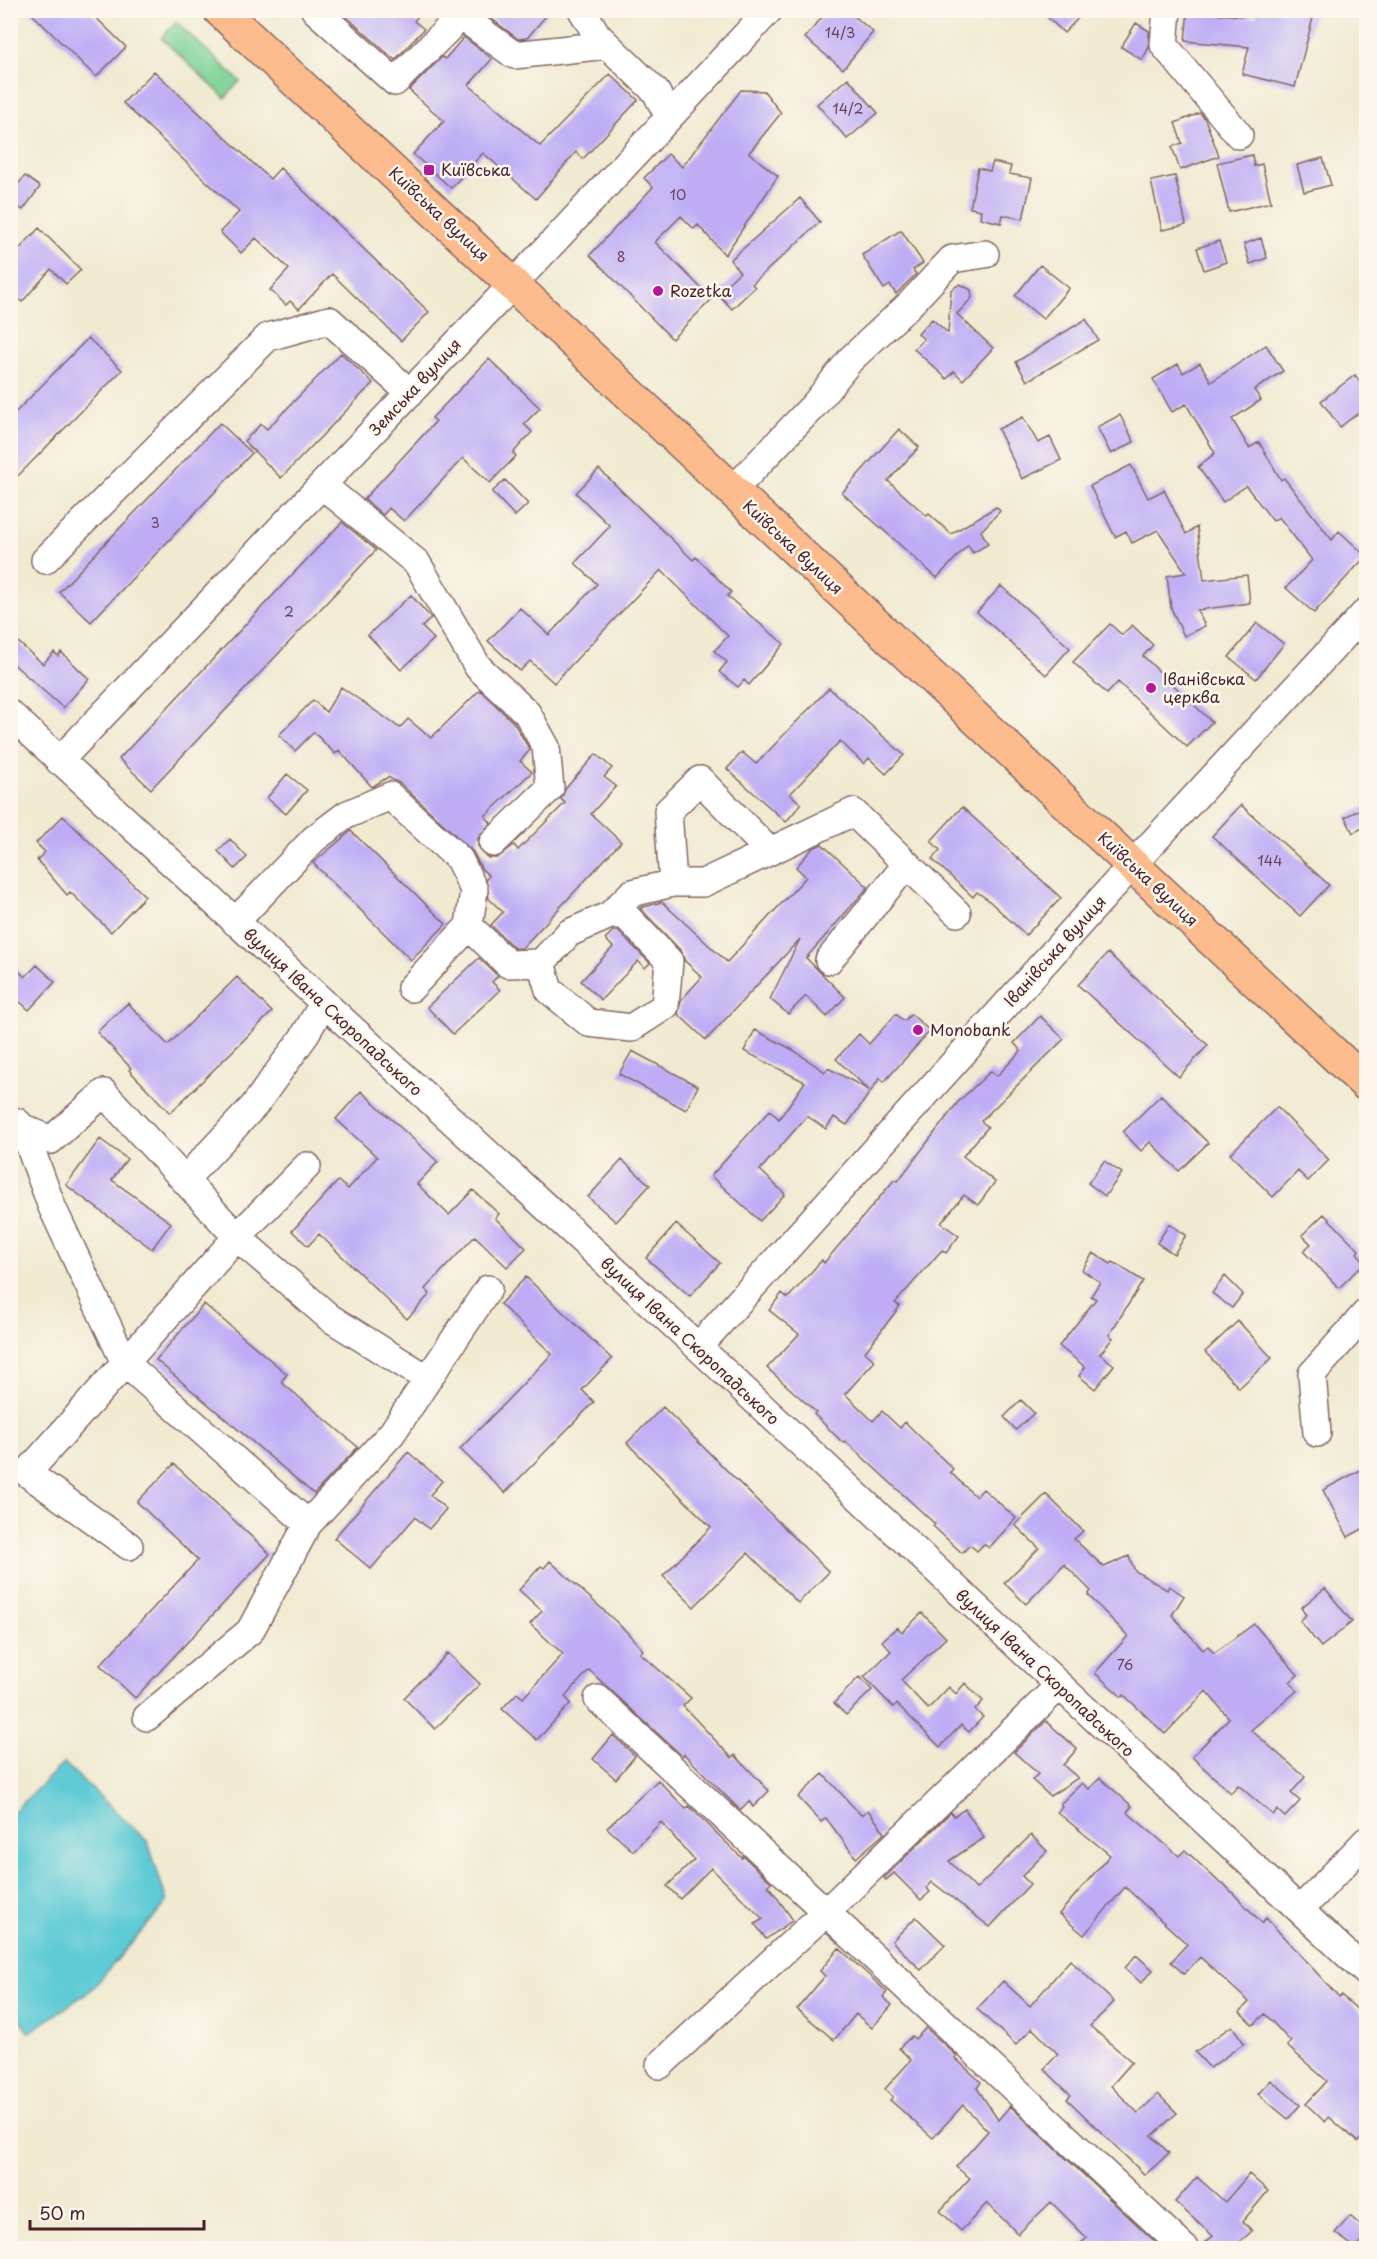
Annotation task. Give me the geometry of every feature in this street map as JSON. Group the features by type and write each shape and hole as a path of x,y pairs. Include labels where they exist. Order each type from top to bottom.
{"main road":[{"name":"Київська вулиця","path":"220,10 1366,1084"}],"street":[{"path":"315,10 395,82 461,16 514,55 607,45"},
{"path":"582,10 607,45 656,93 669,117"},
{"name":"Земська вулиця","path":"59,761 410,393 769,10"},
{"path":"1167,10 1164,45 1239,135"},
{"path":"733,490 815,404 851,359 909,305 952,259 986,254"},
{"path":"45,560 268,337 329,320 410,393"},
{"path":"322,484 417,563 478,668 527,713 546,747 550,788 493,843"},
{"name":"Іванівська вулиця","path":"698,1347 1133,864 1366,612"},
{"name":"вулиця Івана Скоропадського","path":"10,714 698,1347 1366,1972"},
{"path":"673,883 668,811 700,780 769,851"},
{"path":"235,922 314,839 346,815 390,796 459,859 474,890 469,926 411,988"},
{"path":"469,926 508,964 541,963 569,933 610,915 632,893 673,883 703,884 853,812 957,913"},
{"path":"829,960 907,864"},
{"path":"541,963 549,990 589,1023 630,1028 664,1006 669,961 625,915 610,915"},
{"path":"185,1179 254,1106 303,1038 323,1004"},
{"path":"17,1122 51,1140 104,1093 237,1237 330,1318 428,1379"},
{"path":"17,1122 52,1207 125,1363 308,1524"},
{"path":"129,1546 27,1473 237,1237 307,1167"},
{"path":"147,1717 250,1631 308,1524 392,1433 488,1289"},
{"path":"1317,1433 1312,1374 1366,1313"},
{"path":"660,2065 826,1912 1059,1686"},
{"path":"598,1700 1184,2248"},
{"path":"1301,1910 1366,1841"}],"green space":[{"path":"176,22 240,81 225,98 161,38"}],"water":[{"path":"64,1763 148,1842 167,1902 91,1990 29,2033 11,2008 11,1814"}],"building":[{"path":"28,10 88,10 126,47 96,77"},
{"path":"339,10 423,10 414,21 424,29 395,60"},
{"path":"487,10 551,10 527,38 518,39 484,13"},
{"path":"828,10 847,10 873,32 843,69 805,38"},
{"path":"1040,10 1086,10 1064,33"},
{"path":"1188,10 1218,10 1218,14 1256,17 1257,10 1315,10 1295,87 1242,74 1249,47 1185,41"},
{"path":"1136,23 1149,31 1149,47 1142,60 1121,47"},
{"path":"464,37 492,59 469,85 540,146 610,74 638,100 583,159 576,152 536,199 483,153 451,188 413,154 444,121 409,90 442,57 445,59"},
{"path":"154,71 270,179 280,168 429,312 401,341 332,274 299,309 290,301 286,305 270,290 289,269 256,238 241,253 220,232 239,212 123,103"},
{"path":"848,78 878,113 847,139 817,104"},
{"path":"741,90 764,91 781,113 749,153 778,176 725,255 698,225 694,229 681,216 655,242 712,299 672,339 590,255 653,187 644,178 668,154 682,167"},
{"path":"1200,113 1205,119 1219,156 1180,170 1172,147 1182,143 1175,123"},
{"path":"1252,155 1254,166 1262,164 1271,202 1229,212 1217,163"},
{"path":"1323,158 1331,185 1304,192 1297,165"},
{"path":"993,162 1011,166 1009,174 1032,178 1023,219 1003,215 1001,223 980,218 981,210 970,208 978,168 990,171"},
{"path":"25,176 40,187 23,210 10,201 10,194"},
{"path":"1175,176 1186,225 1162,230 1151,181"},
{"path":"800,198 820,222 752,284 755,287 732,309 717,293 740,272 730,260"},
{"path":"39,228 81,270 66,284 51,269 22,302 10,292 10,259"},
{"path":"901,230 923,263 913,270 916,274 896,294 890,285 884,289 862,255"},
{"path":"1261,238 1267,258 1250,264 1244,244"},
{"path":"1219,241 1226,262 1204,270 1197,248"},
{"path":"1040,265 1069,288 1043,319 1015,296"},
{"path":"960,284 971,290 972,298 957,314 993,348 963,380 954,371 947,379 914,349 924,339 918,334 932,319 948,333 951,290"},
{"path":"1086,319 1098,340 1027,381 1016,362"},
{"path":"88,338 122,370 10,484 10,418"},
{"path":"1266,345 1283,371 1254,390 1261,400 1232,419 1249,448 1259,442 1281,480 1284,478 1332,540 1339,531 1366,556 1314,613 1286,588 1312,560 1279,517 1273,521 1246,486 1223,502 1198,467 1215,453 1186,404 1172,412 1153,379 1178,364 1183,373 1200,363 1211,382"},
{"path":"341,353 373,383 281,478 244,441 261,424 267,429"},
{"path":"489,359 540,408 524,424 532,432 513,453 516,456 490,483 463,458 404,521 389,508 383,515 364,499 436,421 432,418"},
{"path":"1355,375 1366,391 1366,407 1340,427 1321,401"},
{"path":"1120,415 1134,442 1111,454 1097,427"},
{"path":"1023,417 1038,443 1050,437 1061,460 1022,479 998,429"},
{"path":"220,423 252,453 91,622 59,592"},
{"path":"899,429 919,447 888,481 927,516 929,514 951,534 996,507 1000,511 981,531 988,544 973,553 968,545 937,578 842,493"},
{"path":"1131,465 1148,498 1164,490 1186,534 1197,527 1204,580 1247,575 1250,603 1197,610 1205,626 1184,636 1171,608 1167,576 1186,573 1158,530 1132,543 1126,531 1115,537 1090,486"},
{"path":"599,469 693,560 696,557 731,592 727,596 784,644 749,685 744,680 738,687 719,672 727,662 714,651 728,636 661,570 554,683 530,661 520,671 488,641 520,608 549,635 597,584 575,563 610,526 576,493"},
{"path":"505,480 528,504 515,516 492,492"},
{"path":"342,522 376,550 151,789 119,759"},
{"path":"1001,586 1070,648 1046,675 977,612"},
{"path":"411,595 431,618 422,627 434,639 401,670 368,635"},
{"path":"1257,623 1284,644 1256,679 1229,657"},
{"name":"Іванівська церква","path":"1110,624 1122,635 1132,625 1153,645 1143,656 1212,722 1187,747 1118,682 1107,694 1073,662"},
{"path":"10,635 43,664 54,652 58,656 61,652 89,679 63,708 10,661"},
{"path":"341,687 400,728 408,719 431,738 480,690 514,723 530,750 520,761 532,772 485,816 491,823 478,838 478,846 488,858 497,858 514,845 518,850 565,803 561,799 566,788 596,754 612,768 604,777 616,786 591,814 621,842 522,948 514,948 491,925 503,912 489,899 486,879 489,876 481,868 473,852 401,784 388,777 372,787 339,750 335,754 314,732 295,751 279,735 313,700 326,712"},
{"path":"829,688 904,755 886,774 869,758 864,764 840,741 790,794 801,804 786,822 727,769 742,752 756,764"},
{"path":"287,774 307,790 286,814 267,798"},
{"path":"1241,805 1329,885 1300,916 1212,836"},
{"path":"1366,806 1366,826 1353,833 1345,817"},
{"path":"962,807 1061,898 1026,935 987,899 977,892 973,897 932,859 940,850 931,841"},
{"path":"63,816 145,896 111,932 70,892 67,895 37,860 45,852 36,843"},
{"path":"351,831 446,924 411,960 313,863"},
{"path":"230,839 247,857 235,869 218,851"},
{"path":"822,844 868,887 806,958 845,997 827,1017 806,996 788,1014 770,999 800,939 706,1040 678,1014 681,1000 702,977 685,961 680,950 640,908 662,902 727,962 806,877 796,867 813,848"},
{"path":"613,931 618,931 650,963 645,968 638,961 601,1000 581,981 613,947 605,939"},
{"path":"1108,953 1208,1045 1179,1077 1078,985"},
{"path":"479,958 498,976 492,982 500,990 453,1034 427,1007"},
{"path":"10,963 25,977 37,965 55,982 29,1010 10,993"},
{"path":"237,977 272,1012 170,1113 97,1032 128,1003 168,1045"},
{"path":"896,1014 904,1021 911,1014 930,1031 884,1082 880,1078 847,1125 834,1117 826,1129 807,1116 760,1170 785,1194 760,1221 711,1176 770,1110 779,1119 805,1082 744,1051 755,1030 793,1050 825,1072 828,1068 869,1090 836,1059 859,1034 869,1044"},
{"path":"1040,1016 1064,1039 981,1121 988,1127 963,1156 995,1182 978,1205 964,1195 941,1223 959,1236 946,1253 942,1250 895,1303 900,1306 865,1352 875,1361 845,1394 873,1421 882,1411 900,1428 905,1422 953,1469 950,1472 976,1497 983,1489 1016,1518 989,1548 984,1544 977,1551 970,1545 962,1553 933,1526 935,1524 845,1441 843,1443 814,1414 816,1412 767,1368 799,1334 769,1310 782,1293 788,1298 822,1260 824,1263 895,1179 898,1181 958,1102 991,1071 997,1076 1021,1051 1014,1043"},
{"path":"632,1051 698,1086 686,1110 619,1074"},
{"path":"361,1091 438,1162 417,1184 449,1215 473,1190 499,1214 495,1218 526,1248 507,1267 475,1236 425,1289 430,1294 407,1319 319,1234 308,1246 292,1231 338,1181 348,1189 377,1157 336,1119"},
{"path":"1161,1095 1208,1143 1179,1171 1150,1142 1141,1151 1123,1132"},
{"path":"1277,1107 1329,1160 1308,1181 1298,1171 1273,1197 1230,1154"},
{"path":"100,1139 127,1159 112,1180 171,1223 152,1249 66,1185"},
{"path":"622,1160 650,1185 616,1222 588,1197"},
{"path":"1104,1161 1122,1173 1105,1196 1088,1183"},
{"path":"1324,1214 1359,1250 1357,1253 1365,1262 1339,1288 1303,1251 1311,1244 1302,1235"},
{"path":"676,1224 720,1263 690,1296 646,1258"},
{"path":"1169,1224 1186,1235 1174,1254 1157,1243"},
{"path":"1093,1253 1111,1264 1113,1262 1143,1281 1109,1335 1113,1338 1100,1354 1114,1365 1095,1389 1079,1376 1085,1367 1059,1346 1096,1299 1091,1296 1100,1282 1082,1270"},
{"path":"1225,1276 1243,1294 1232,1308 1212,1293"},
{"path":"526,1277 612,1359 582,1390 594,1402 505,1493 460,1449 552,1354 500,1304"},
{"path":"204,1304 287,1374 281,1382 358,1447 314,1494 156,1360"},
{"path":"1238,1321 1272,1358 1239,1388 1205,1352"},
{"path":"1021,1400 1034,1413 1016,1430 1004,1417"},
{"path":"663,1407 829,1572 798,1603 748,1553 694,1607 663,1576 711,1527 627,1443"},
{"path":"408,1452 442,1481 430,1495 446,1509 429,1529 415,1517 371,1569 334,1538"},
{"path":"174,1464 270,1554 135,1698 100,1665 198,1560 137,1502"},
{"path":"1366,1467 1366,1527 1348,1537 1323,1490"},
{"path":"1046,1494 1083,1531 1074,1539 1104,1567 1129,1556 1135,1571 1167,1590 1169,1586 1184,1596 1172,1615 1203,1650 1208,1646 1214,1653 1254,1624 1298,1675 1290,1682 1297,1691 1251,1730 1305,1777 1291,1793 1300,1801 1285,1817 1277,1810 1273,1815 1238,1785 1231,1793 1192,1757 1229,1718 1206,1691 1165,1734 1124,1695 1122,1697 1095,1673 1128,1636 1088,1595 1091,1591 1064,1564 1026,1604 1004,1583 1039,1548 1015,1525"},
{"path":"550,1561 625,1630 643,1650 640,1653 691,1698 683,1706 732,1758 735,1755 769,1791 753,1807 749,1801 740,1810 684,1754 682,1756 589,1670 565,1697 571,1703 537,1740 502,1709 517,1693 523,1698 563,1654 530,1624 542,1611 519,1590 541,1566 544,1568"},
{"path":"1325,1588 1352,1622 1321,1647 1300,1621 1306,1615 1301,1608"},
{"path":"922,1613 946,1638 901,1680 928,1709 949,1687 956,1694 965,1683 983,1701 975,1710 983,1717 969,1732 961,1725 940,1747 897,1704 893,1707 864,1677 891,1651 882,1641 897,1627 902,1632"},
{"path":"448,1653 480,1684 435,1729 404,1698"},
{"path":"859,1677 872,1690 846,1715 834,1703"},
{"path":"1046,1721 1077,1749 1063,1765 1078,1778 1050,1796 1032,1780 1038,1774 1014,1752"},
{"path":"613,1735 635,1756 616,1779 593,1759"},
{"path":"823,1774 861,1815 868,1810 885,1833 856,1858 826,1818 821,1822 798,1797"},
{"path":"1100,1778 1132,1806 1127,1812 1179,1856 1185,1850 1221,1884 1223,1883 1262,1923 1266,1918 1339,1997 1341,1995 1366,2017 1366,2133 1358,2142 1329,2117 1325,2122 1306,2104 1327,2081 1287,2046 1291,2042 1265,2014 1253,2025 1240,2012 1249,2002 1200,1957 1184,1974 1171,1962 1187,1944 1125,1887 1084,1935 1059,1914 1110,1855 1057,1812 1062,1806 1060,1804 1082,1783 1089,1789"},
{"path":"658,1780 686,1809 689,1806 742,1858 743,1856 771,1882 768,1885 793,1920 766,1939 755,1924 763,1919 711,1868 680,1899 667,1886 694,1860 661,1822 633,1851 607,1828"},
{"path":"965,1809 984,1838 949,1861 976,1889 1031,1835 1047,1851 1022,1876 1030,1884 990,1927 932,1882 927,1888 930,1892 921,1900 894,1873 886,1880 884,1878 951,1812 954,1816"},
{"path":"916,1917 945,1945 921,1970 892,1941"},
{"path":"839,1948 887,1992 883,1997 892,2005 872,2028 856,2014 834,2040 797,2009 825,1976 820,1971"},
{"path":"1136,1955 1153,1970 1141,1983 1125,1968"},
{"path":"1070,1960 1114,2002 1090,2026 1132,2062 1111,2086 1138,2113 1158,2094 1177,2113 1152,2136 1169,2153 1145,2175 1067,2099 1071,2095 1044,2069 1058,2054 1032,2028 1016,2045 977,2009 1003,1981 1030,2006"},
{"path":"1232,2026 1244,2043 1210,2068 1195,2052"},
{"path":"926,2028 981,2082 977,2088 998,2120 1010,2106 1162,2248 1075,2248 1087,2238 1051,2202 1018,2234 987,2203 961,2231 940,2211 970,2178 956,2167 988,2131 963,2105 933,2138 890,2100 893,2097 885,2089 911,2060 899,2048 912,2036 915,2039"},
{"path":"1271,2080 1300,2105 1288,2119 1258,2094"},
{"path":"1249,2174 1268,2191 1243,2221 1252,2231 1233,2248 1199,2248 1213,2236 1175,2202 1197,2177 1225,2202"},
{"path":"1350,2216 1366,2230 1366,2236 1356,2248 1335,2233"}],"place":[{"name":"Київська","path":"429,170"},
{"name":"Rozetka","path":"658,291"},
{"name":"Іванівська церква","path":"1151,688"},
{"name":"Monobank","path":"918,1030"}]}
